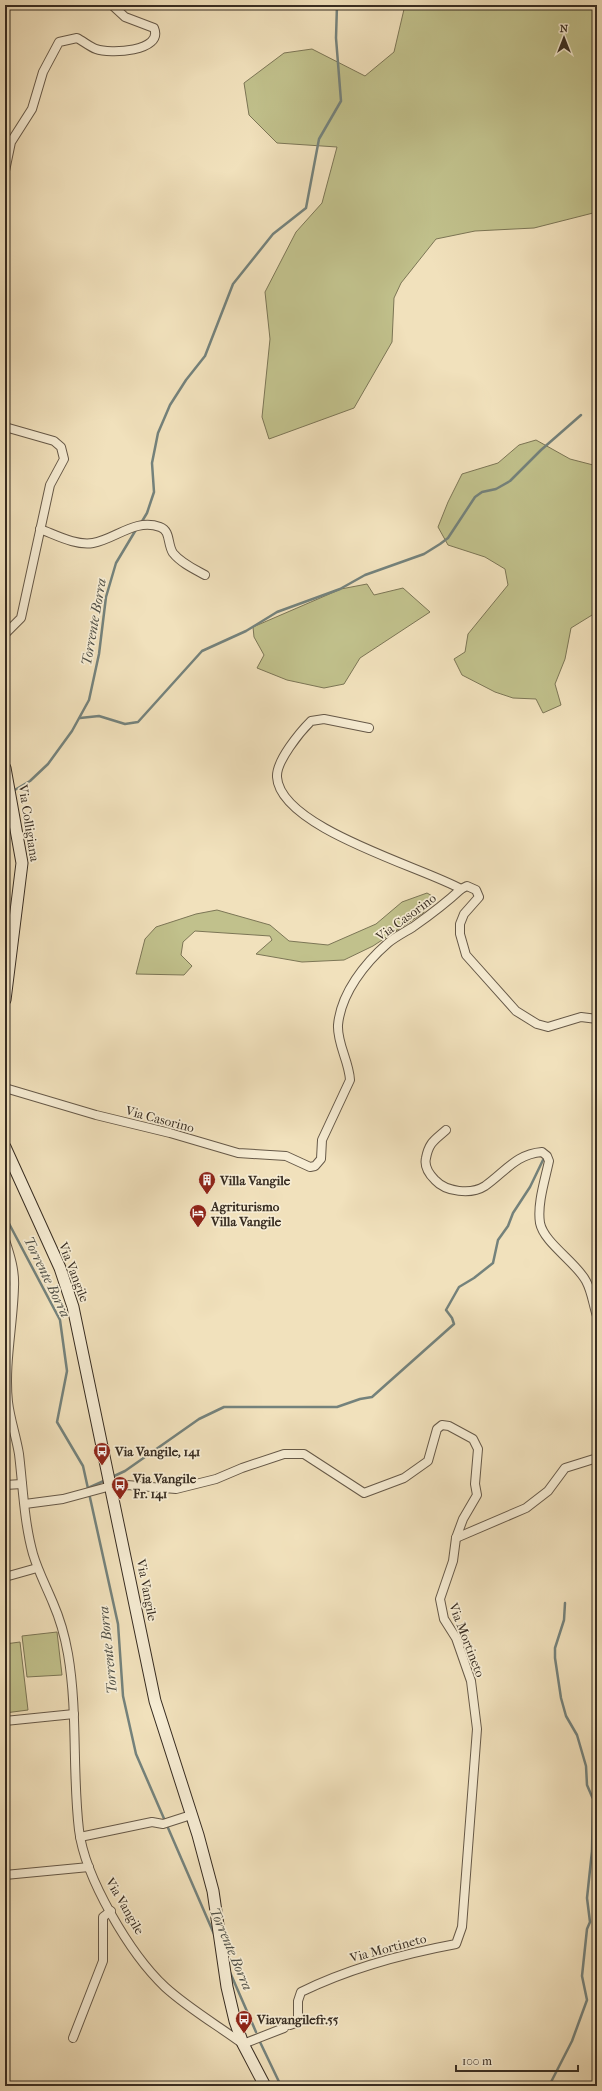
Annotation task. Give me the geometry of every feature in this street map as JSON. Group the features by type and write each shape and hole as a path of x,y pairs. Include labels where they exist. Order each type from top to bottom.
{"street":[{"path":"5,171 11,142 32,109 43,72 59,42 77,38 97,50 122,51 138,49 153,41 156,36 154,28 125,17 112,5"},
{"path":"5,191 5,202"},
{"path":"5,427 54,441 61,446 64,459 50,485 21,618 5,634"},
{"path":"40,530 76,542 92,543 133,526 146,524 161,527 167,533 172,551 179,560 205,575"},
{"path":"368,728 324,719 311,721 290,747 280,763 277,777 281,791 296,808 329,830 370,851 446,881 461,889 467,886 476,890 478,897 464,914 460,924 460,934 466,955 516,1011 537,1024 548,1027 581,1017 597,1019"},
{"name":"Via Colligiana","path":"5,768 22,856 22,875 5,1000"},
{"name":"Via Casorino","path":"5,1088 96,1115 170,1133 238,1153 286,1156 310,1167 316,1166 322,1159 322,1140 350,1080 349,1071 338,1037 338,1024 346,997 354,982 389,942 425,919 461,889"},
{"path":"446,1130 429,1144 425,1160 428,1173 439,1185 452,1190 464,1191 484,1187 517,1160 530,1153 542,1152 547,1156 549,1161 540,1213 540,1224 549,1238 586,1279 592,1294 597,1316"},
{"name":"Via Vangile","path":"5,1147 60,1268 73,1307 155,1701 198,1835 213,1891 227,1987 234,2015 244,2044 265,2086"},
{"name":"Via Vangile","path":"5,1240 13,1267 14,1287 8,1321 8,1395 25,1504 29,1541 37,1568 56,1610 65,1640 74,1714 77,1812 80,1837 89,1867 111,1911 133,1948 161,1982 176,1996 244,2044"},
{"name":"Via Mortineto","path":"25,1504 63,1499 111,1486 127,1485 176,1489 216,1479 242,1468 284,1454 304,1454 364,1492 404,1478 428,1461 437,1429 442,1425 449,1426 473,1439 478,1449 474,1484 477,1495 463,1519 456,1538 453,1561 440,1599 444,1619 456,1638 471,1681 477,1729 462,1927 456,1944 385,1960 331,1977 300,1992 298,2001 298,2022 244,2044"},
{"path":"456,1538 526,1508 548,1491 565,1468 597,1458"},
{"path":"5,1485 22,1484"},
{"path":"5,1577 37,1568"},
{"path":"5,1721 74,1714"},
{"path":"80,1837 152,1822 163,1824 191,1815"},
{"path":"5,1875 89,1867"},
{"path":"73,2038 100,1972 104,1951 104,1917 111,1911"},
{"path":"220,2027 234,2015"}],"green space":[{"path":"405,5 597,5 597,212 534,228 475,231 436,239 401,283 394,298 392,342 354,408 269,439 262,417 270,339 265,292 296,232 322,203 337,147 277,143 249,115 244,83 284,53 312,49 365,76 394,52"},
{"path":"536,440 570,459 597,466 597,612 571,628 565,659 555,684 561,705 543,713 536,699 513,698 495,692 462,675 454,659 465,652 468,634 508,585 505,569 485,557 448,545 438,527 448,502 462,474 498,463 519,445"},
{"path":"367,584 374,595 403,588 430,612 360,658 344,684 324,688 287,680 257,668 264,655 254,637 253,627 341,589"},
{"path":"427,893 434,897 423,913 373,946 344,960 302,962 256,954 272,940 270,936 195,931 183,942 181,955 192,966 184,975 136,974 145,939 156,927 196,914 217,910 270,925 289,941 328,945 376,924 402,902"},
{"path":"57,1632 62,1675 27,1677 22,1636"},
{"path":"20,1642 28,1710 5,1713 5,1644"}],"waterway":[{"name":"Torrente Borra","path":"141,523 147,513 154,492 152,463 158,433 170,405 186,380 205,356 233,284 273,234 306,208 319,139 341,101 336,38 337,5"},
{"path":"80,718 99,716 125,724 138,722 202,651 246,631 277,612 340,589 365,575 424,554 448,538 475,497 482,492 496,489 510,481 541,450 581,415"},
{"name":"Torrente Borra","path":"13,791 30,781 48,764 72,731 89,700 99,654 106,597 116,563 137,528"},
{"path":"112,1477 125,1471 199,1419 224,1407 337,1407 360,1399 372,1397 454,1324 452,1318 446,1310 459,1287 474,1278 493,1263 498,1240 508,1226 513,1213 530,1187 543,1160"},
{"name":"Torrente Borra","path":"5,1216 60,1320 67,1371 57,1422 83,1466 118,1624 123,1696 136,1754 214,1934"},
{"path":"88,1488 106,1480"},
{"path":"549,2086 572,2041 587,2000 582,1976 587,1929 590,1922 587,1898 592,1851 593,1799 587,1785 586,1766 577,1735 566,1716 561,1698 555,1658 555,1648 564,1620 565,1603"},
{"name":"Torrente Borra","path":"229,1970 256,2032"},
{"name":"Torrente Borra","path":"260,2042 281,2086"}],"place":[{"name":"Villa Vangile","path":"207,1195"},
{"name":"Agriturismo Villa Vangile","path":"198,1228"},
{"name":"Via Vangile, 141","path":"102,1466"},
{"name":"Via Vangile Fr. 141","path":"120,1500"},
{"name":"Viavangilefr.55","path":"244,2034"}]}
